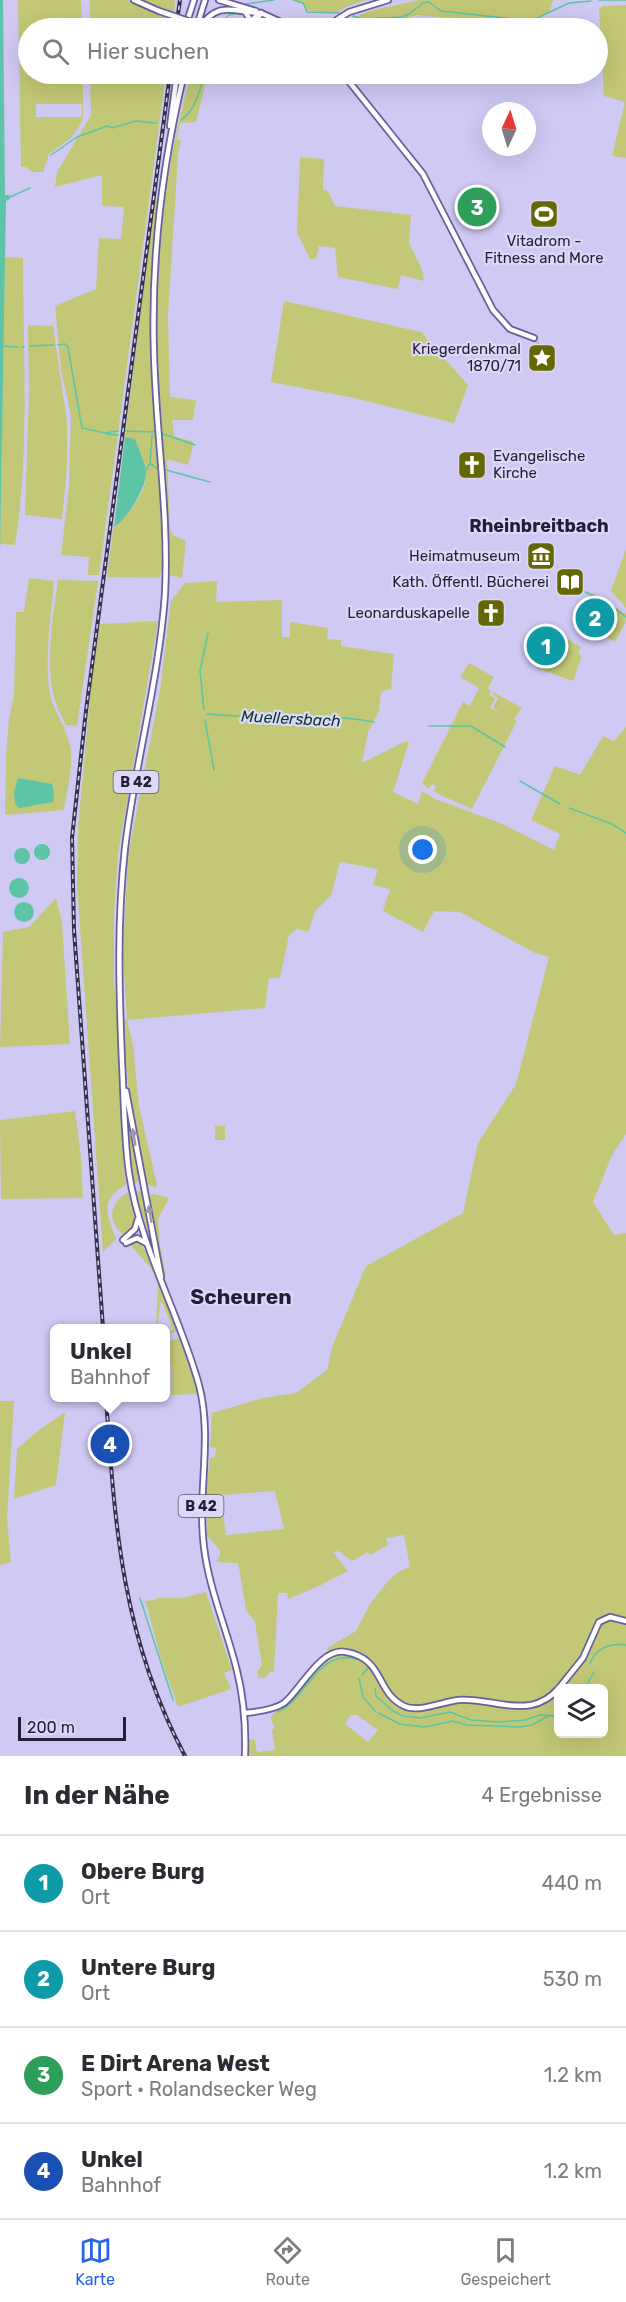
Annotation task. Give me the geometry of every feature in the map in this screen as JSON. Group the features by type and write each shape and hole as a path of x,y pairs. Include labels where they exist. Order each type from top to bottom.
{"main road":[{"path":"134,0 179,18"},
{"path":"188,18 194,0"},
{"path":"200,18 205,0"},
{"path":"219,0 272,18"},
{"path":"340,18 349,12 388,0"},
{"path":"206,18 217,10 227,8 261,13"},
{"path":"243,10 251,18"},
{"path":"254,18 261,13"},
{"path":"258,18 261,13"},
{"path":"169,147 175,84"},
{"name":"B 42","path":"182,84 169,147 157,239 153,323 164,501 165,588 159,652 125,845 120,901 118,981 128,1167 138,1217 195,1374 202,1403 205,1431 201,1504 203,1541 213,1596 238,1674 244,1713 245,1756"},
{"path":"351,84 423,174 493,310 510,329 534,338"},
{"path":"123,1086 161,1281"},
{"path":"138,1217 135,1229 124,1241 137,1238 148,1245"},
{"path":"563,1684 583,1658 599,1622 610,1617 626,1622"},
{"path":"244,1713 281,1705 288,1700 310,1671 333,1654 341,1652 353,1654 372,1664 391,1698 412,1709 468,1700 525,1706 545,1700 554,1693"}],"shaded area":[{"path":"0,0 3,0 5,195 9,195 10,199 6,201 0,555"},
{"path":"18,0 81,0 82,18 18,18"},
{"path":"90,0 127,0 166,18 90,18"},
{"path":"140,0 175,0 174,13 144,2"},
{"path":"295,0 367,0 348,6 336,13 306,10 303,3"},
{"path":"419,0 553,0 548,13 539,18 450,18 417,15 408,18 353,18 369,11"},
{"path":"626,5 626,158 612,156 625,102 604,96 603,84 608,84 608,18 600,18 599,9 603,6"},
{"path":"20,84 83,84 83,118 79,127 71,138 49,154 43,172 32,172 26,167 21,167","holes":["36,104 82,104 82,117 36,117"]},
{"path":"90,84 165,84 99,575 88,575 89,557 61,555 69,486 71,416 61,370 55,306 96,289 99,238 121,239 124,207 102,206 102,175 55,187 57,172 91,115"},
{"path":"188,84 206,84 196,122 180,123 177,139 181,140 178,154 168,316 170,397 196,400 193,420 172,420 174,436 194,442 188,465 167,459 170,528 173,535 186,541 182,578 168,575 157,302 160,244 167,186 184,102"},
{"path":"300,157 324,159 323,190 328,191 335,206 411,215 409,243 422,269 424,281 401,275 398,289 338,277 335,248 319,246 316,259 310,259 297,233"},
{"path":"155,199 159,200 153,265 151,352 161,502 162,569 159,578 107,577 119,482 114,524 116,527 141,494 146,479 144,464 135,439 124,441"},
{"path":"5,257 23,258 23,474 15,545 0,544"},
{"path":"284,301 421,332 468,385 454,423 354,398 271,382"},
{"path":"28,325 53,326 67,422 67,466 62,519 25,515 29,393"},
{"path":"537,342 548,360 546,362 534,359"},
{"path":"125,437 135,439 144,463 146,477 135,502 124,518 114,527"},
{"path":"626,549 626,608 611,591"},
{"path":"29,578 54,581 48,648 49,688 50,696 68,738 71,768 64,810 5,815 6,756 9,719 14,695 16,612 24,612"},
{"path":"58,580 98,581 77,726 66,725 52,689 50,658"},
{"path":"217,581 216,602 282,600 282,637 290,637 290,622 328,628 327,639 341,640 341,646 394,654 391,689 381,692 379,711 368,732 362,763 406,741 409,742 393,792 418,804 422,791 435,799 500,823 554,850 560,834 531,820 555,766 580,775 603,736 614,741 626,727 626,1134 612,1155 593,1202 614,1235 626,1233 626,1618 612,1614 598,1618 571,1672 561,1684 554,1684 554,1690 550,1694 537,1700 516,1702 464,1697 424,1705 409,1705 394,1697 388,1690 378,1667 364,1654 345,1648 330,1653 327,1648 356,1631 370,1604 388,1581 398,1572 410,1567 404,1535 386,1538 388,1545 370,1555 368,1552 352,1561 338,1551 333,1552 348,1571 288,1599 287,1593 278,1593 274,1672 270,1672 265,1678 259,1678 257,1672 262,1665 255,1622 246,1610 239,1567 237,1563 216,1562 220,1556 220,1550 207,1535 206,1495 210,1458 215,1457 216,1448 210,1447 212,1413 263,1398 296,1393 327,1370 332,1347 366,1266 463,1213 478,1143 516,1084 549,957 535,953 460,912 434,911 423,932 383,911 390,889 373,885 378,869 340,862 331,895 316,910 308,932 297,929 289,935 280,978 269,978 265,1008 127,1020 133,1045 139,1106 157,1185 155,1188 148,1184 143,1175 130,1098 124,1020 127,1019 123,955 128,856 160,690 171,601 185,583","holes":["275,1491 284,1529 226,1535 221,1495"]},
{"path":"585,591 598,596 626,614 625,624 615,642 582,622 593,604 591,597"},
{"path":"158,621 118,854 114,912 114,981 126,1185 117,1191 108,1203 108,1216 116,1239 103,1252 77,885 78,828 92,675 100,624"},
{"path":"564,637 581,647 578,654 582,656 573,681 537,668 555,640 560,643"},
{"path":"469,663 494,677 488,688 491,691 489,695 495,698 490,708 502,714 493,708 498,698 492,694 493,692 522,708 514,719 517,721 472,809 434,792 436,786 432,784 429,789 422,783 463,702 470,706 479,688 460,677"},
{"path":"18,778 52,784 53,802 19,808 15,803 14,792"},
{"path":"42,844 48,846 50,852 48,858 42,860 36,858 34,852 36,846"},
{"path":"22,848 28,850 30,856 28,862 22,864 16,862 14,856 16,850"},
{"path":"19,878 26,881 29,888 26,895 19,898 12,895 9,888 12,881"},
{"path":"56,898 62,923 70,1044 0,1047 3,932 29,927"},
{"path":"20,902 28,902 34,908 34,916 28,922 20,922 14,916 14,908"},
{"path":"127,1109 139,1178 138,1182 133,1184"},
{"path":"75,1111 83,1198 1,1199 0,1120"},
{"path":"215,1126 225,1126 225,1140 215,1140"},
{"path":"135,1191 140,1191 144,1197 155,1255"},
{"path":"128,1192 134,1219 126,1234 122,1234 112,1217 114,1206"},
{"path":"153,1194 167,1197 168,1200 158,1219 166,1275 164,1276 148,1197"},
{"path":"136,1240 142,1245 154,1267 177,1331 170,1334 173,1329 161,1300 156,1324 158,1283 151,1268 132,1247 132,1243"},
{"path":"179,1338 198,1394 171,1395 170,1341"},
{"path":"0,1401 14,1401 7,1519 11,1562 0,1565"},
{"path":"65,1412 56,1485 14,1499 17,1449"},
{"path":"206,1592 232,1670 224,1673 231,1689 178,1707 161,1659 146,1603 143,1601 156,1600 156,1598 182,1598"},
{"path":"610,1620 626,1625 626,1756 248,1756 249,1739 255,1740 257,1752 275,1750 272,1730 275,1728 271,1719 272,1715 293,1698 311,1672 340,1654 355,1657 365,1663 373,1671 388,1698 407,1710 419,1711 457,1703 521,1708 538,1705 554,1696 554,1738 608,1738 608,1684 567,1684 583,1664 600,1625","holes":["351,1715 357,1715 378,1730 368,1742 345,1724"]}],"waterway":[{"path":"246,4 274,0"},
{"path":"293,0 303,3 307,12 339,13"},
{"path":"599,0 626,0"},
{"path":"537,18 569,3 591,1"},
{"path":"382,18 402,17 423,3 429,2 441,11 505,18"},
{"path":"226,18 240,13"},
{"path":"353,16 360,18"},
{"path":"181,120 194,105 201,84"},
{"path":"51,155 77,137 107,126 112,128 136,121 156,123"},
{"path":"10,197 30,188"},
{"path":"58,345 65,344 68,347 82,428 105,433 118,431"},
{"path":"30,346 54,345"},
{"path":"0,346 18,347"},
{"path":"124,431 155,432"},
{"path":"107,434 118,435"},
{"path":"163,434 195,445"},
{"path":"146,470 150,463 152,435"},
{"path":"150,463 156,468"},
{"path":"166,470 210,482"},
{"path":"585,592 602,599 626,617"},
{"name":"Muellersbach","path":"204,710 200,671 208,633"},
{"name":"Muellersbach","path":"207,714 332,717 374,722"},
{"path":"205,720 214,770"},
{"name":"Muellersbach","path":"429,726 471,726 505,747"},
{"name":"Muellersbach","path":"520,781 560,804"},
{"name":"Muellersbach","path":"569,808 612,824 626,833"},
{"path":"140,1598 173,1700"},
{"path":"590,1664 599,1650 614,1645 626,1645"},
{"path":"277,1712 298,1696 324,1666 335,1660 348,1658 364,1661"},
{"path":"362,1675 369,1667"},
{"path":"587,1684 594,1672"},
{"path":"359,1678 363,1697 375,1711"},
{"path":"375,1688 376,1696 393,1711 403,1716 420,1718 450,1712 471,1720 499,1722 525,1720 540,1715 554,1716"},
{"path":"378,1713 400,1724 424,1727 453,1721 467,1725 520,1727 532,1725 548,1716"}],"railway":[{"path":"177,18 180,0"},
{"path":"103,1324 74,930 72,838 86,711 169,84"},
{"path":"106,1402 113,1492 125,1581 147,1668 164,1712 185,1756"}],"place":[{"name":"E Dirt Arena West","path":"477,207"},
{"name":"Vitadrom - Fitness and More","path":"544,214"},
{"name":"Kriegerdenkmal 1870/71","path":"542,358"},
{"name":"Evangelische Kirche","path":"472,465"},
{"name":"Heimatmuseum","path":"541,556"},
{"name":"Kath. Öffentl. Bücherei","path":"570,582"},
{"name":"Leonarduskapelle","path":"491,613"},
{"name":"Untere Burg","path":"595,618"},
{"name":"Obere Burg","path":"546,646"},
{"name":"Unkel","path":"110,1444"}],"district":[{"name":"Rheinbreitbach","path":"539,526"},
{"name":"Scheuren","path":"241,1297"}]}
